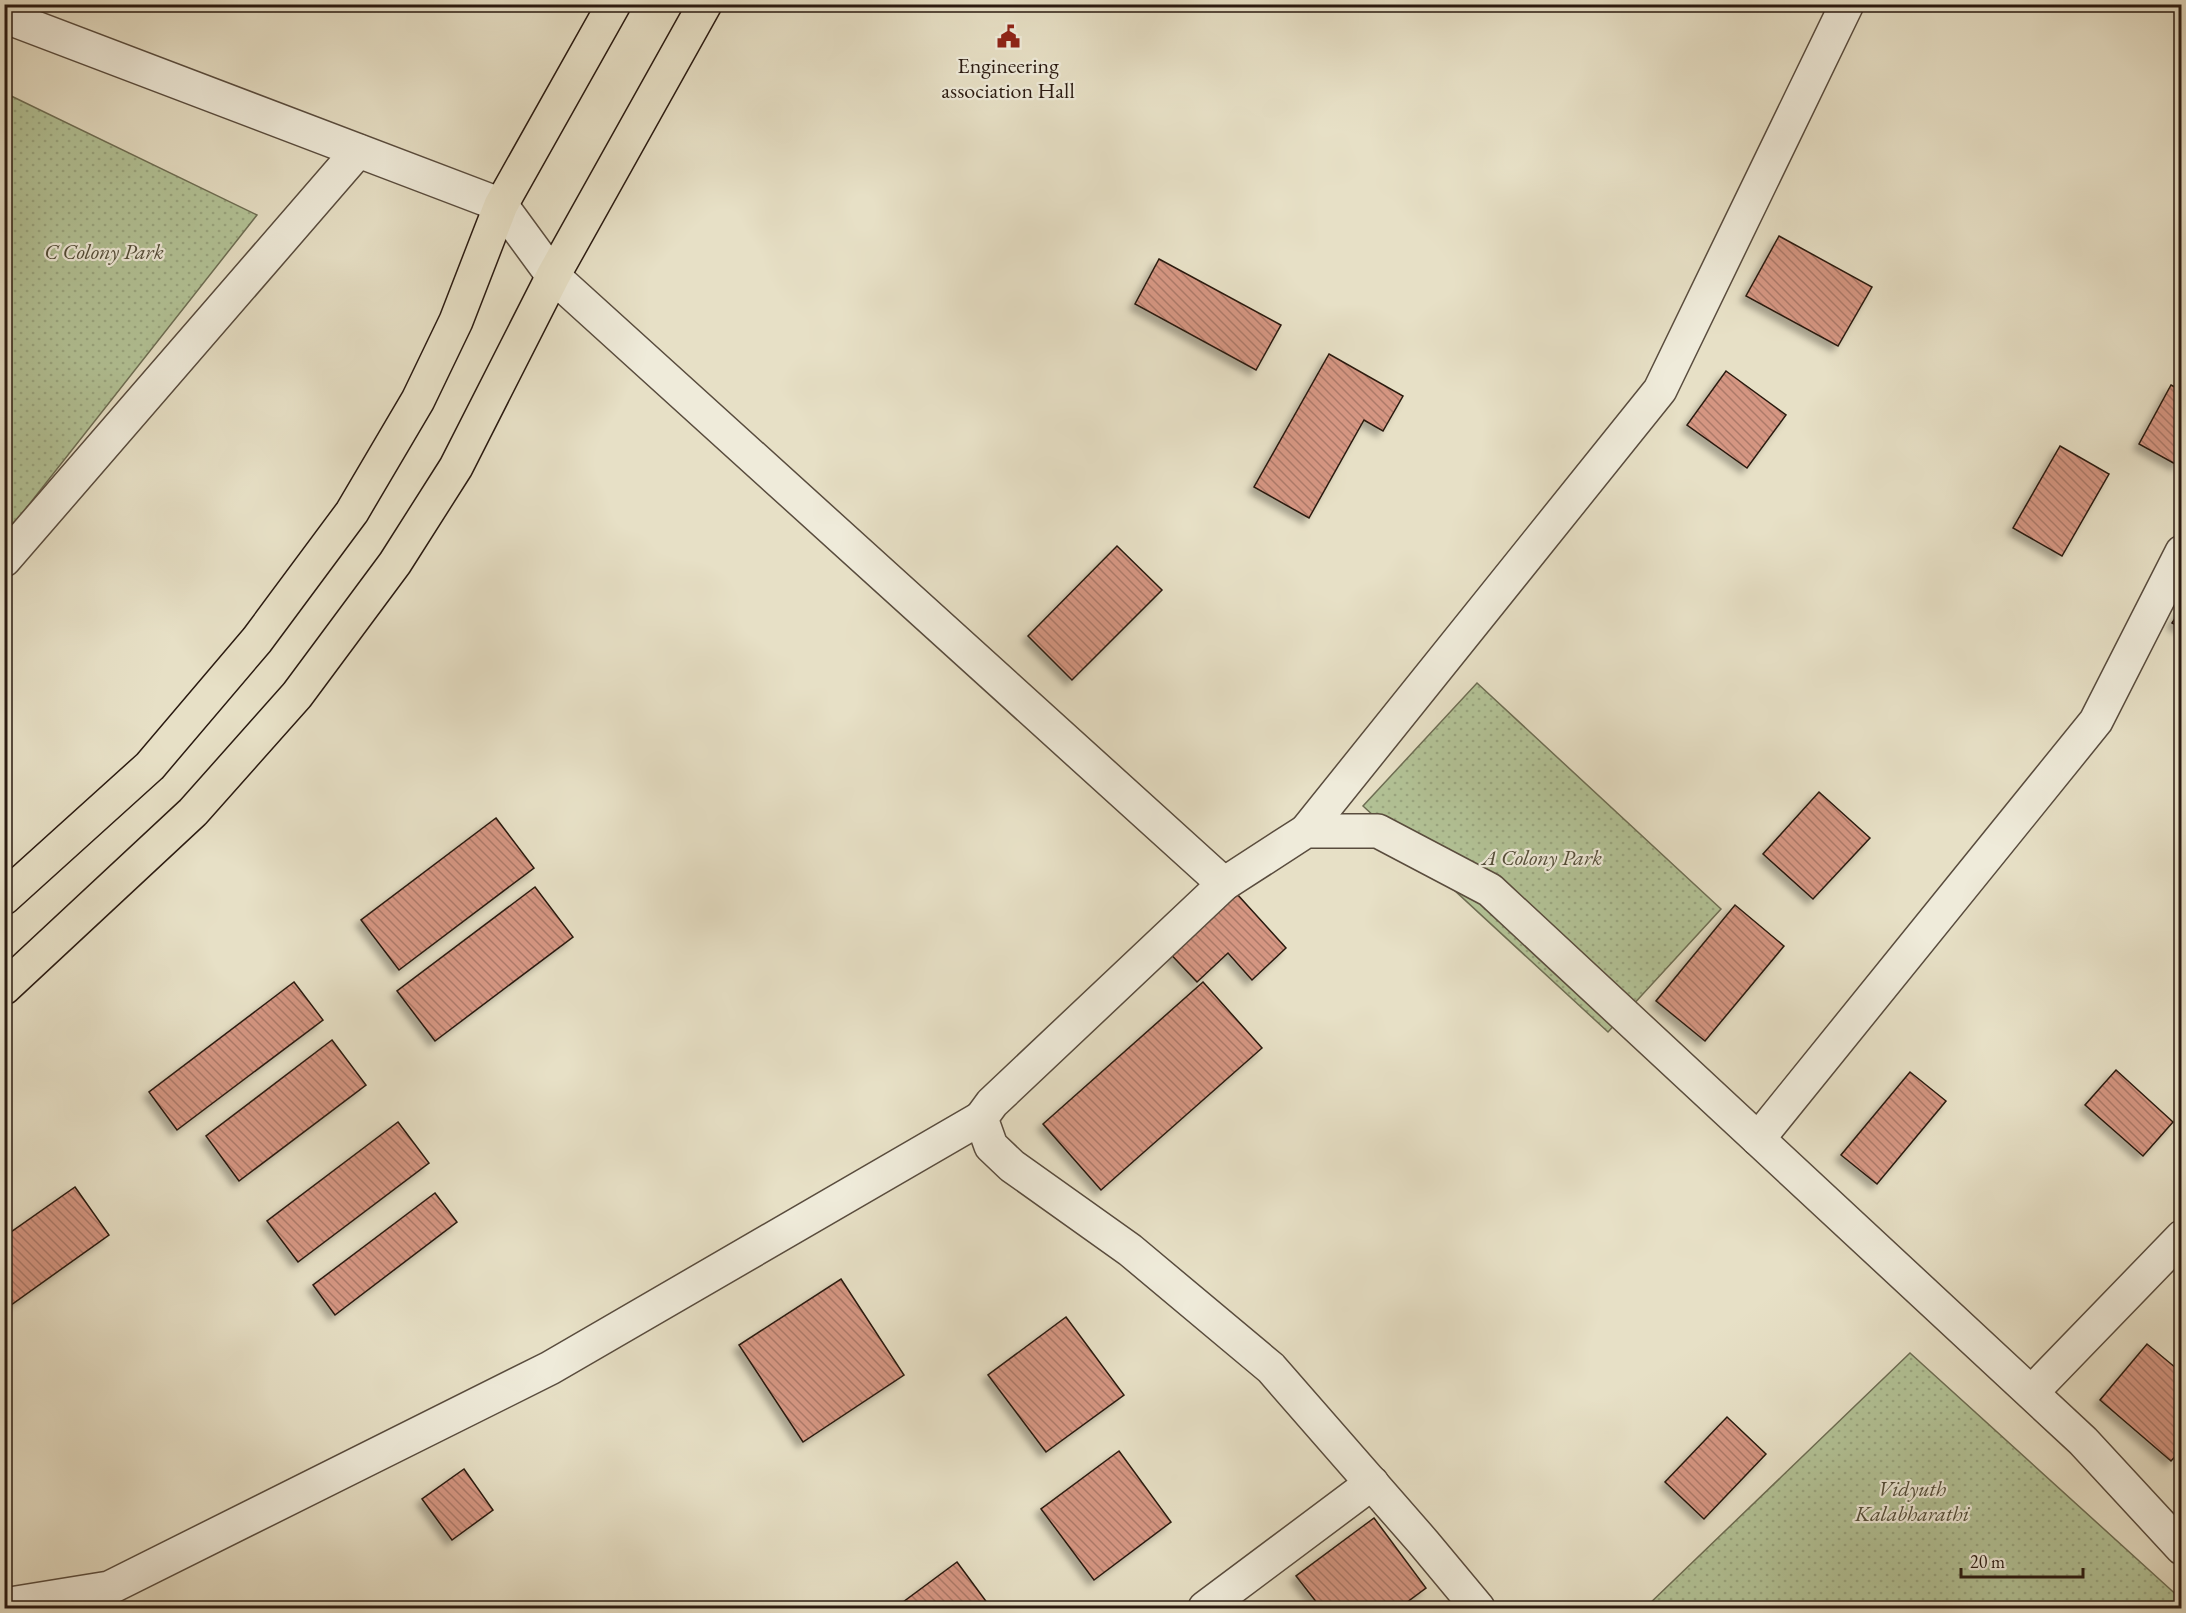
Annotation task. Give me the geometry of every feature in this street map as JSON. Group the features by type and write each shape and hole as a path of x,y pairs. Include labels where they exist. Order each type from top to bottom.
{"highway":[{"path":"4,898 150,766 257,640 352,512 418,400 456,321 501,206 614,4"},
{"path":"4,988 193,812 297,695 395,563 456,467 553,276 705,4"}],"street":[{"path":"4,1605 112,1598 550,1368 981,1118 992,1103 1224,884 1306,831 1660,390 1847,4"},
{"path":"4,16 501,206 553,276 1224,884"},
{"path":"4,560 358,151"},
{"path":"1758,1139 2096,721 2181,552"},
{"path":"1306,831 1378,831 1490,890 2032,1392 2083,1441 2181,1548"},
{"path":"981,1118 991,1146 1012,1166 1130,1250 1271,1368 1478,1608"},
{"path":"2032,1392 2181,1237"},
{"path":"1205,1608 1372,1483"}],"green space":[{"name":"C Colony Park","path":"5,93 257,215 5,535"},
{"name":"A Colony Park","path":"1477,683 1721,909 1608,1032 1363,806"},
{"name":"Vidyuth Kalabharathi","path":"1910,1353 2181,1599 2181,1608 1645,1608"}],"building":[{"path":"1779,236 1872,287 1838,346 1746,296"},
{"path":"1159,259 1281,325 1256,370 1135,304"},
{"path":"1329,354 1403,396 1383,431 1364,420 1309,518 1254,487"},
{"path":"1726,371 1786,415 1747,468 1687,425"},
{"path":"2171,385 2182,391 2182,457 2177,465 2139,444"},
{"path":"2060,446 2109,474 2062,556 2013,528"},
{"path":"1117,546 1162,590 1072,680 1028,636"},
{"path":"2182,608 2182,628 2172,623"},
{"path":"1819,792 1870,838 1813,899 1763,854"},
{"path":"496,818 534,868 399,970 361,920"},
{"path":"1227,883 1286,948 1252,980 1228,953 1197,982 1161,944"},
{"path":"535,887 573,937 435,1041 397,991"},
{"path":"1735,905 1784,946 1705,1041 1656,1001"},
{"path":"294,982 323,1020 177,1130 149,1092"},
{"path":"1203,982 1262,1048 1101,1190 1043,1124"},
{"path":"332,1040 366,1085 239,1181 206,1136"},
{"path":"2116,1070 2173,1122 2143,1156 2085,1105"},
{"path":"1910,1072 1946,1101 1877,1184 1841,1155"},
{"path":"398,1122 429,1163 298,1262 267,1221"},
{"path":"75,1187 109,1235 4,1310 4,1237"},
{"path":"435,1193 457,1222 335,1315 313,1285"},
{"path":"841,1279 904,1375 803,1442 739,1345"},
{"path":"1066,1317 1124,1395 1046,1452 988,1375"},
{"path":"2147,1344 2182,1373 2182,1449 2171,1461 2100,1400"},
{"path":"1727,1417 1766,1454 1704,1519 1665,1482"},
{"path":"1119,1451 1171,1522 1094,1580 1041,1509"},
{"path":"464,1469 493,1510 452,1540 422,1499"},
{"path":"1374,1518 1426,1588 1399,1608 1321,1608 1296,1576"},
{"path":"957,1562 991,1608 895,1608"}],"place":[{"name":"Engineering association Hall","path":"1008,36"}]}
